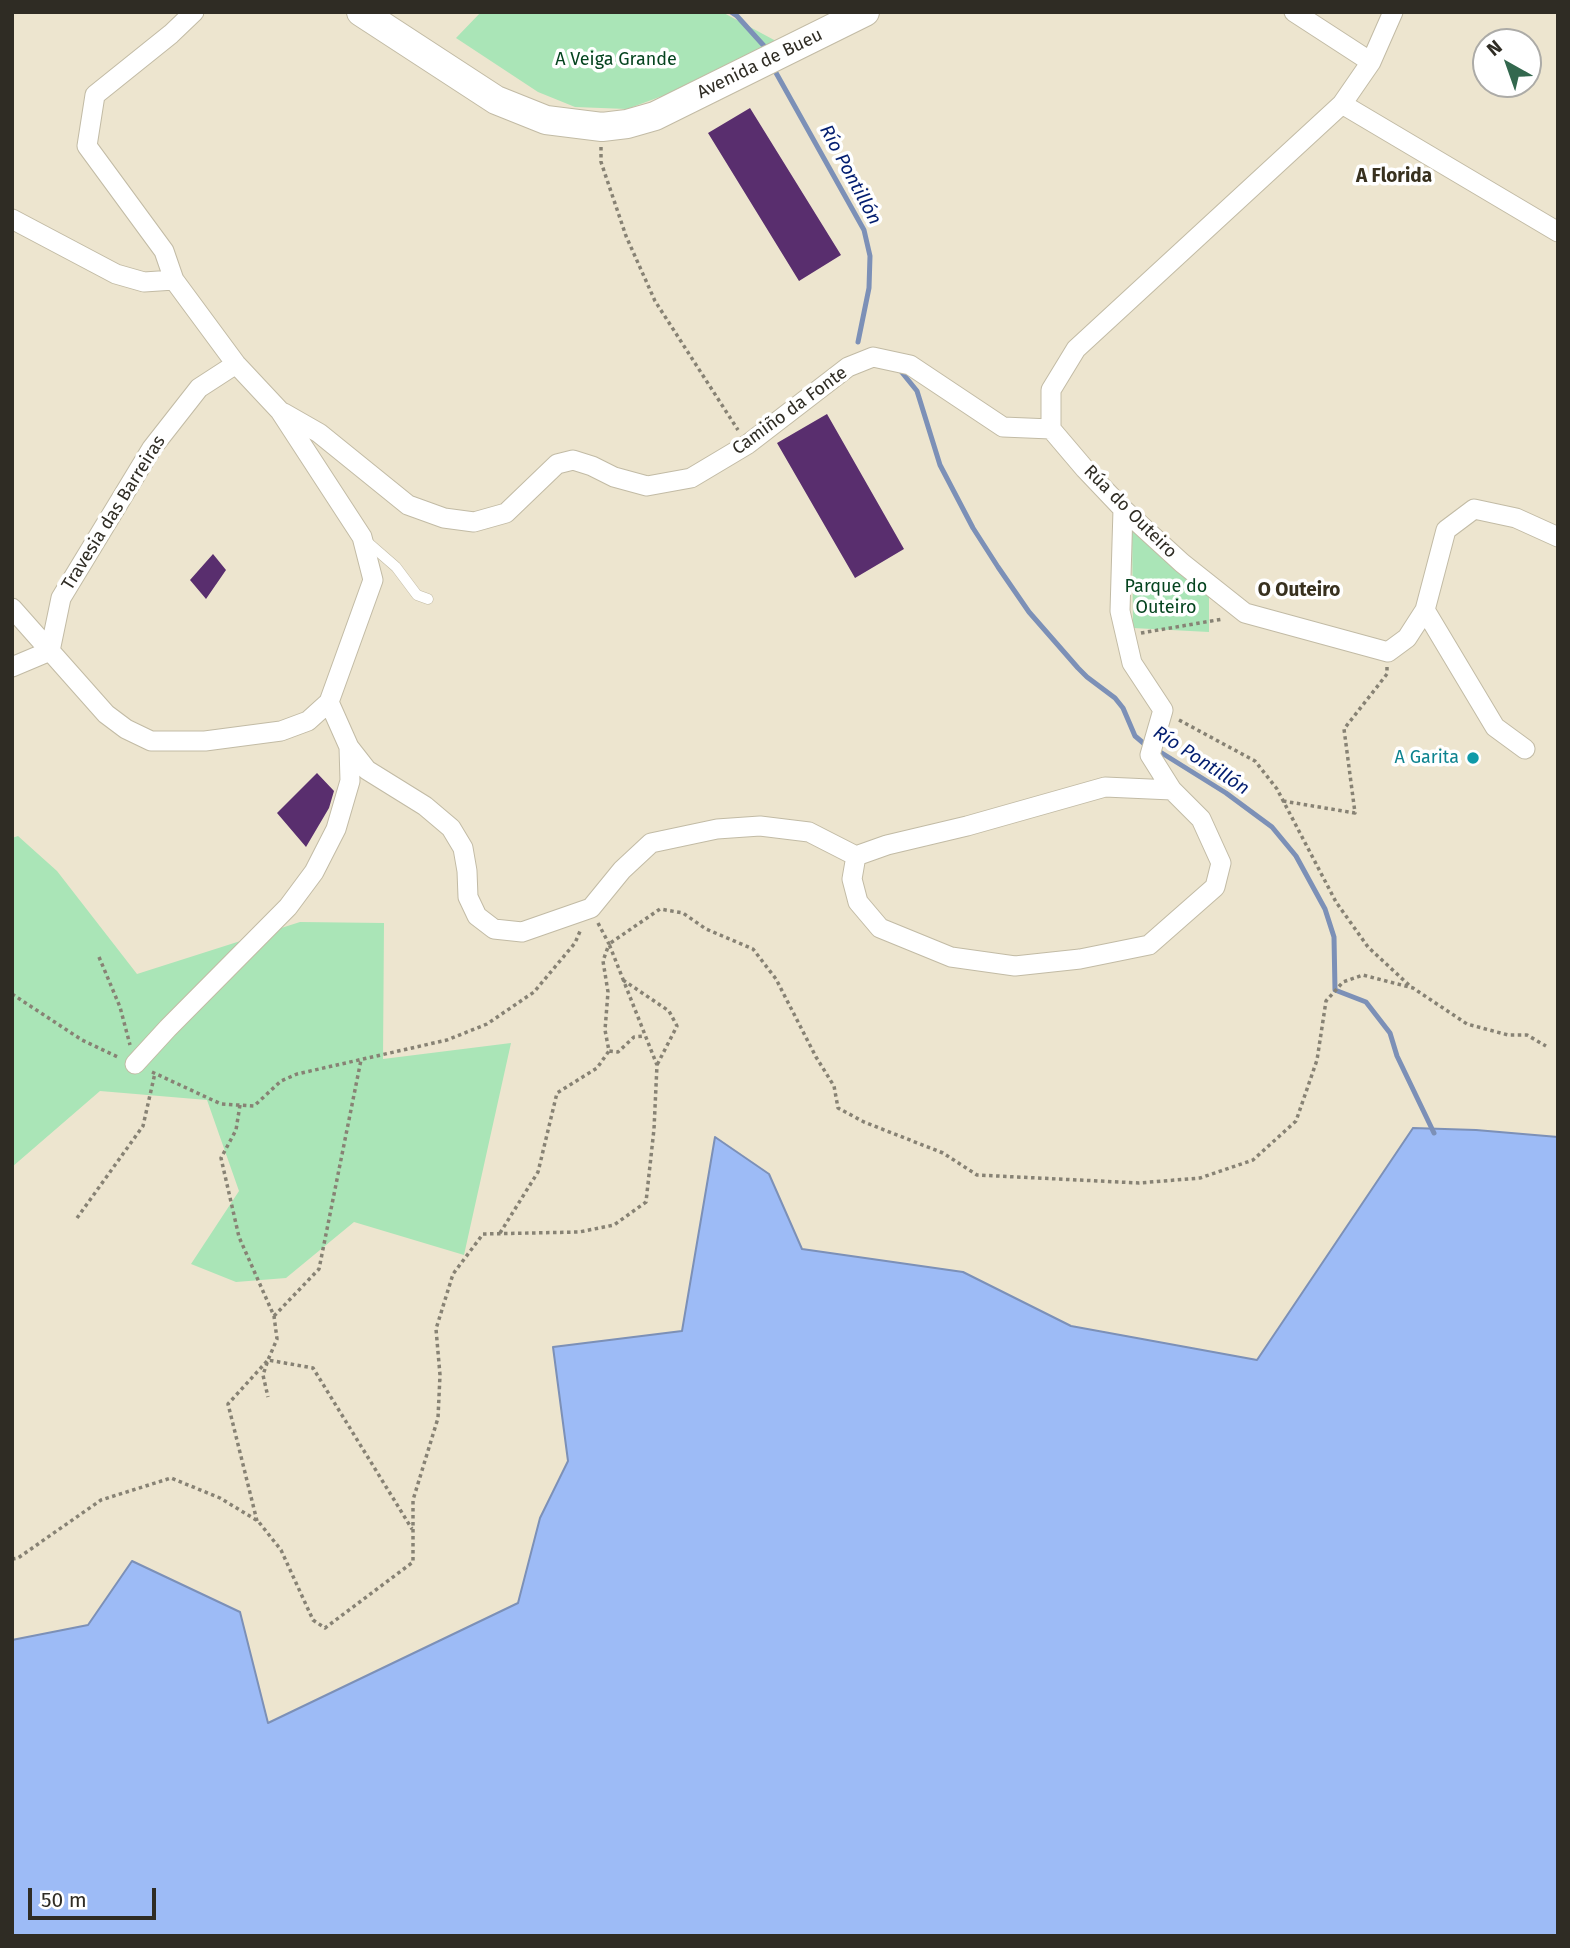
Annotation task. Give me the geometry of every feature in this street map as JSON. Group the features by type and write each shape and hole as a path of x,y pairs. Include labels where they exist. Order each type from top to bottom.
{"main road":[{"name":"Avenida de Bueu","path":"361,12 496,100 546,120 602,127 655,116 865,12"}],"street":[{"path":"12,608 106,714 126,729 151,741 205,741 281,732 308,721 329,702 373,580 362,537 280,411 236,364 174,280 164,251 87,146 95,95 194,12"},
{"path":"1294,12 1370,62"},
{"path":"1051,429 1051,390 1076,349 1342,104 1370,62 1393,12"},
{"path":"1342,104 1558,232"},
{"path":"12,219 116,274 144,282 174,280"},
{"name":"Camiño da Fonte","path":"280,411 319,433 408,505 444,518 474,522 506,513 557,464 573,460 593,466 614,477 647,486 691,478 748,444 848,367 873,357 910,365 1003,427 1051,429"},
{"name":"Travesia das Barreiras","path":"50,650 61,598 152,449 199,388 236,364"},
{"name":"Rúa do Outeiro","path":"1051,429 1123,509 1182,563 1245,613 1388,652"},
{"path":"856,856 852,879 858,902 880,928 951,957 1015,966 1080,959 1149,946 1215,887 1221,863 1200,819 1172,790 1153,747 1163,710 1132,663 1125,635 1120,611 1123,509"},
{"path":"1388,652 1406,638 1425,610 1446,530 1474,509 1516,518 1558,537"},
{"path":"1425,610 1495,727 1525,749"},
{"path":"12,667 50,650"},
{"path":"329,702 349,747 367,770 425,806 452,828 463,848 468,897 477,916 494,929 522,932 591,908 622,870 651,843 717,829 760,826 809,832 856,856 887,845 967,826 1105,786 1172,790"},
{"path":"135,1064 288,907 314,872 336,829 350,781 349,747"}],"lane":[{"path":"362,537 396,567 417,595 428,599"}],"path":[{"path":"602,127 601,162 626,236 655,301 748,444"},
{"path":"1125,635 1245,613"},
{"path":"1283,801 1355,813 1344,729 1387,674 1388,652"},
{"path":"1163,710 1255,761 1277,789 1336,902 1368,947 1413,988 1467,1024 1508,1035 1527,1035 1546,1046"},
{"path":"591,908 609,944 657,1065"},
{"path":"12,994 82,1040 221,1104 254,1107 281,1081 297,1074 447,1040 487,1024 534,992 575,943 591,908"},
{"path":"500,1233 538,1172 557,1093 597,1068 609,1051 604,1030 608,992 603,961 609,944 660,909 683,914 706,929 752,949 776,979 834,1086 838,1108 864,1122 943,1153 977,1175 1139,1184 1200,1178 1253,1160 1296,1121 1317,1060 1326,1000 1343,982 1363,975 1413,988"},
{"path":"99,957 120,1007 135,1064"},
{"path":"12,1559 101,1500 171,1478 220,1498 258,1521 281,1549 313,1620 325,1628 412,1562 413,1500 438,1418 440,1375 436,1329 453,1274 483,1234 579,1232 614,1225 646,1202 654,1129 657,1065 677,1026 669,1011 623,980"},
{"path":"609,1051 618,1052 634,1037 645,1036"},
{"path":"274,1316 319,1269 362,1059"},
{"path":"77,1217 143,1126 155,1073"},
{"path":"240,1105 236,1130 221,1158 239,1237 274,1316 277,1339 263,1375 268,1397"},
{"path":"268,1360 313,1368 413,1531"},
{"path":"258,1521 228,1404 268,1360"}],"green space":[{"name":"A Veiga Grande","path":"481,12 722,12 776,41 695,84 627,109 575,107 538,92 456,38"},
{"name":"Parque do Outeiro","path":"1132,527 1209,592 1209,632 1133,628"},
{"path":"18,836 57,871 137,974 300,922 384,923 383,1059 511,1043 464,1255 354,1222 286,1278 236,1282 191,1264 239,1191 207,1100 100,1091 12,1167 12,838"}],"water":[{"path":"1413,1128 1558,1137 1558,1936 12,1936 12,1640 88,1625 132,1561 240,1612 268,1723 518,1603 540,1518 568,1461 553,1347 682,1331 715,1137 769,1174 802,1249 963,1272 1071,1326 1257,1360"}],"building":[{"path":"750,108 841,255 799,281 708,133"},
{"path":"827,414 904,549 855,578 777,443"},
{"path":"213,554 226,570 206,599 190,580"},
{"path":"317,773 334,791 329,808 306,847 277,813"}],"waterway":[{"name":"Río Pontillón","path":"731,12 765,47"},
{"name":"Río Pontillón","path":"775,71 864,230 870,256 869,288 858,342"},
{"name":"Río Pontillón","path":"900,370 917,391 940,465 973,528 998,567 1029,612 1078,668 1115,698 1123,708 1135,736 1148,747"},
{"name":"Río Pontillón","path":"1157,750 1226,793 1272,827 1296,856 1325,909 1334,937 1335,990 1366,1002 1390,1033 1397,1056 1434,1133"}],"place":[{"name":"A Garita","path":"1473,758"}],"district":[{"name":"A Florida","path":"1394,177"},
{"name":"O Outeiro","path":"1299,591"}]}
